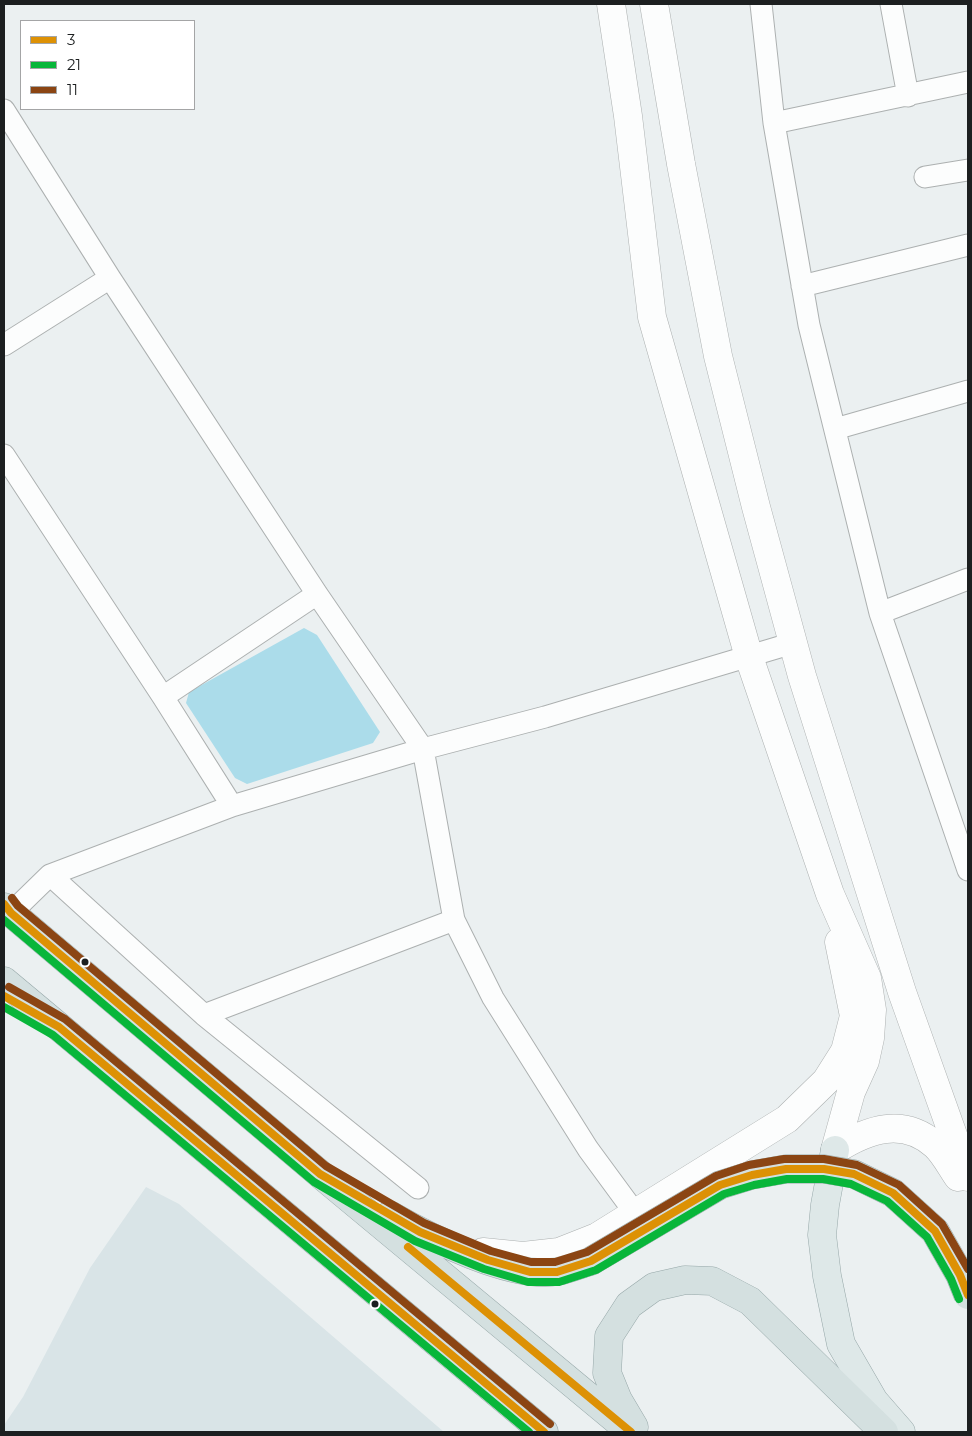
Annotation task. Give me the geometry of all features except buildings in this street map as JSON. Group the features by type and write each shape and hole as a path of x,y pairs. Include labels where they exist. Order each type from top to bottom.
{"highway":[{"path":"6,908 320,1174 632,1432"},
{"path":"4,981 544,1432"},
{"path":"4,996 59,1027"},
{"path":"320,1174 420,1232 488,1260 530,1272 557,1272 591,1261 720,1185 752,1175 786,1169 824,1169 854,1174 893,1193 934,1231 960,1275 968,1295"},
{"path":"638,1432 618,1400 607,1373 609,1336 629,1305 641,1296 654,1287 685,1280 712,1281 750,1301 884,1432"}],"main road":[{"path":"835,1150 825,1205 822,1235 827,1276 841,1344 874,1401 901,1432"}],"street":[{"path":"611,4 628,116 652,317 749,657 830,894 867,978 872,1010 870,1038 865,1061 851,1092 835,1150"},
{"path":"654,4 681,164 718,356 756,507 793,643 902,992 968,1177"},
{"path":"761,4 774,123 809,325 880,613 968,870"},
{"path":"891,4 908,96"},
{"path":"774,123 968,82"},
{"path":"4,110 110,278 317,594 423,749 454,920 493,998 588,1149 635,1213"},
{"path":"925,177 968,170"},
{"path":"802,286 968,245"},
{"path":"4,345 110,278"},
{"path":"835,429 968,391"},
{"path":"4,455 163,697 232,806"},
{"path":"880,613 968,579"},
{"path":"163,697 317,594"},
{"path":"6,908 50,874 232,806 423,749 545,717 793,643"},
{"path":"50,874 204,1015 418,1188"},
{"path":"452,1246 488,1253 523,1256 559,1252 597,1237 787,1119 826,1081 845,1051 854,1016 830,894"},
{"path":"204,1015 454,920"},
{"path":"835,1150 853,1138 870,1131 891,1128 918,1133 937,1146 968,1192"}],"shaded area":[{"path":"304,628 317,635 380,732 373,743 247,784 235,778 186,703 189,692"},
{"path":"146,1187 179,1204 444,1432 4,1432 4,1425 23,1397 90,1268"}],"transit line":[{"name":"11","path":"12,898 18,906 326,1166 424,1223 491,1251 531,1262 555,1262 587,1252 716,1176 749,1165 784,1159 824,1159 857,1165 899,1185 942,1224 968,1269"},
{"name":"3","path":"4,904 11,913 320,1174 420,1232 488,1260 530,1272 557,1272 591,1261 720,1185 752,1175 786,1169 824,1169 854,1174 893,1193 935,1231 960,1275 968,1295"},
{"name":"21","path":"4,920 314,1182 415,1241 484,1269 528,1282 559,1282 596,1270 724,1194 754,1185 787,1179 823,1179 851,1184 887,1201 927,1237 951,1279 959,1299"},
{"name":"11","path":"9,987 65,1019 550,1424"},
{"name":"3","path":"4,996 59,1027 544,1432"},
{"name":"21","path":"4,1007 53,1035 529,1432"},
{"name":"3","path":"408,1247 631,1432"}]}
